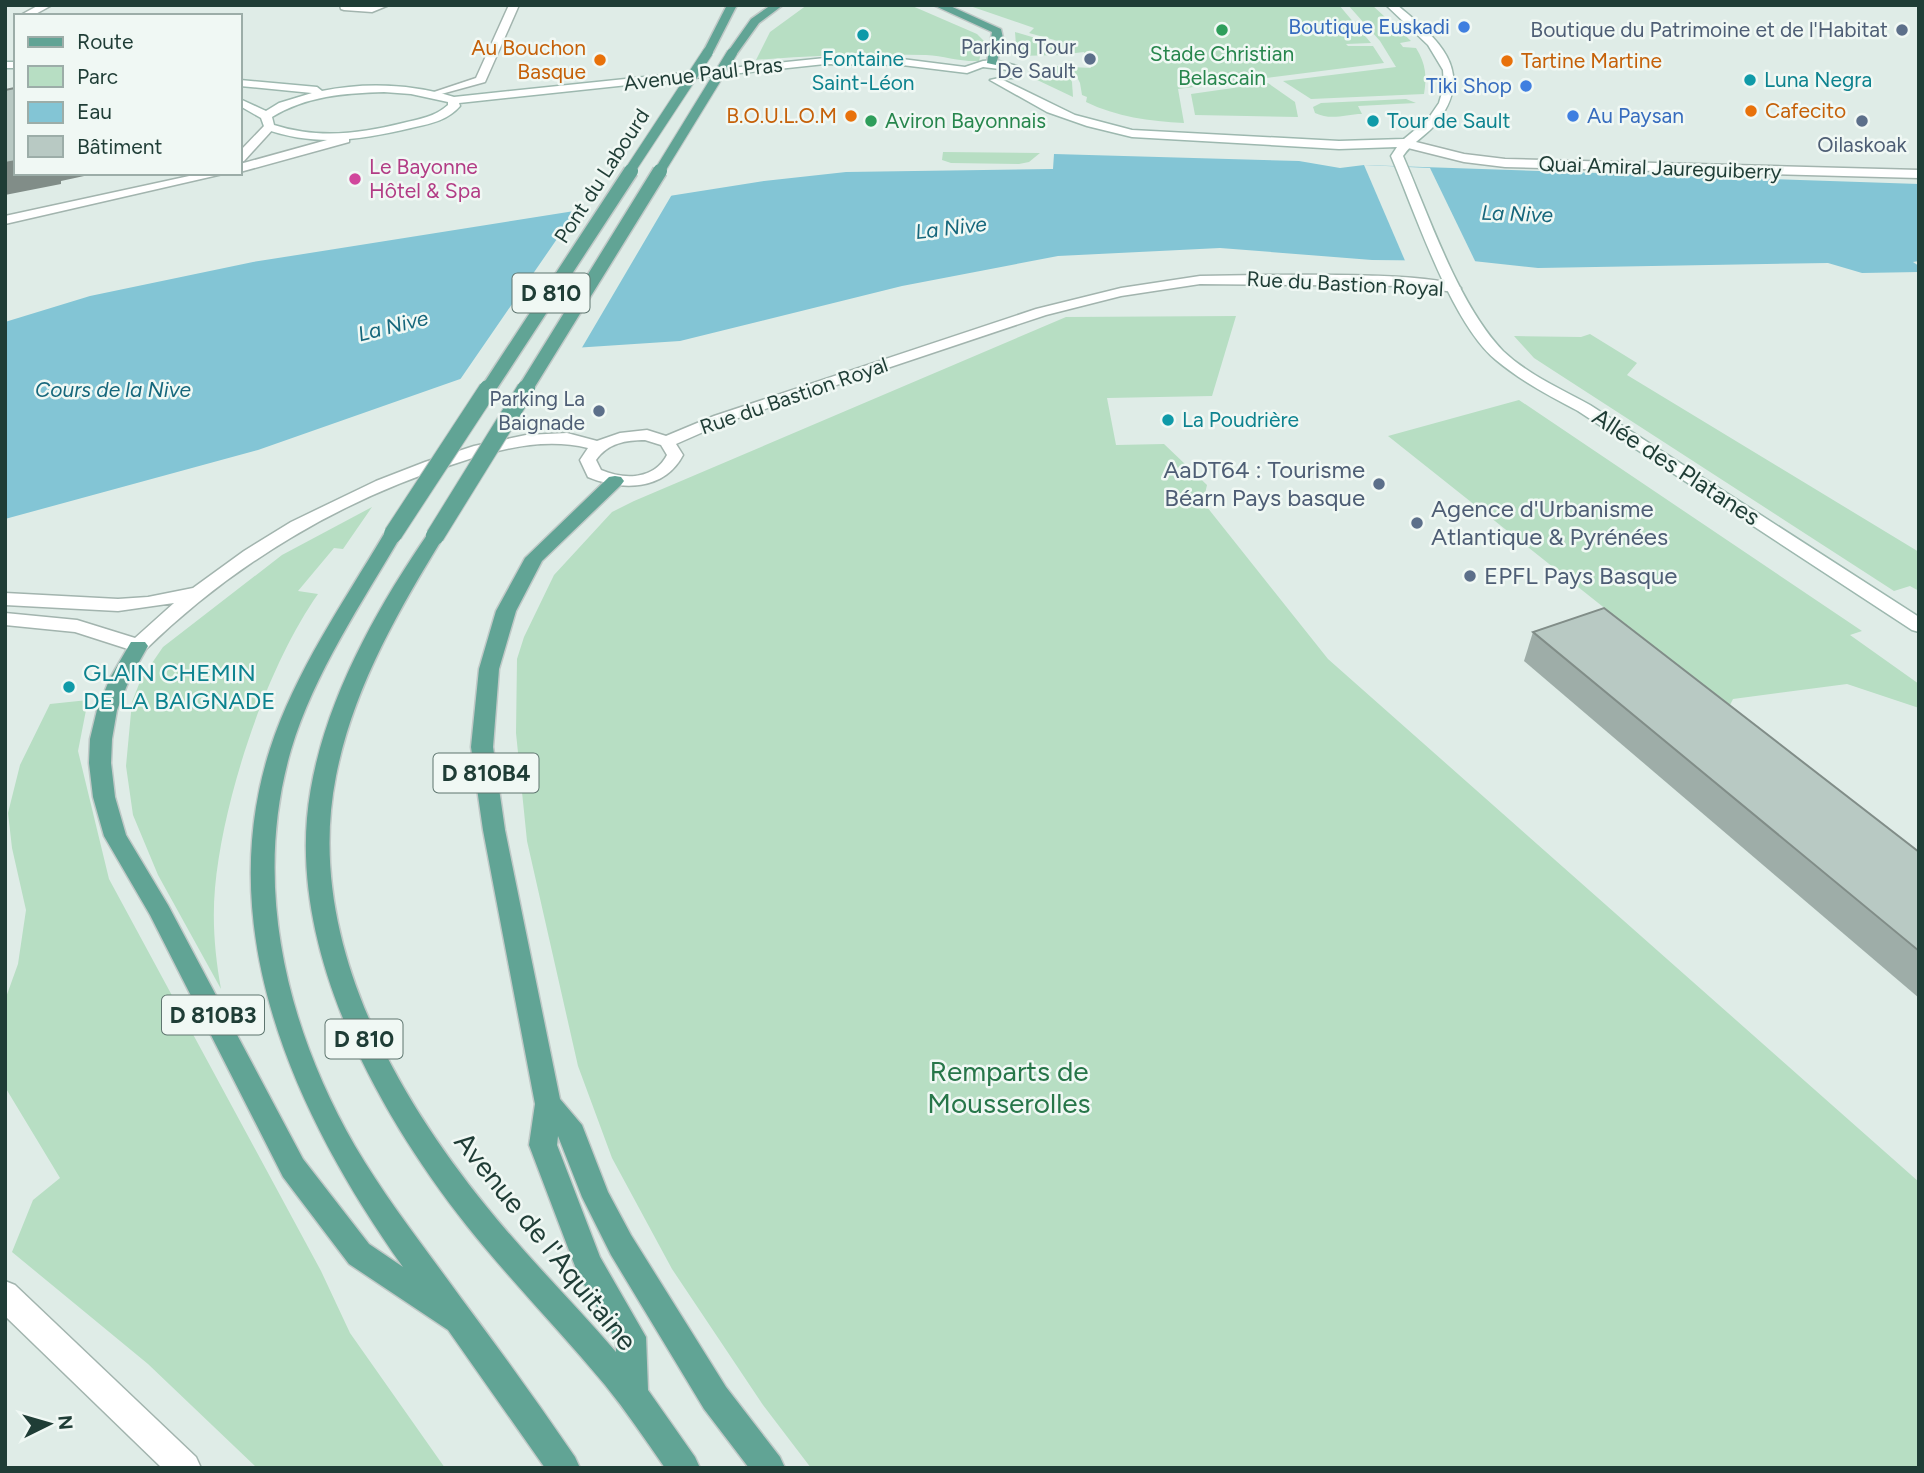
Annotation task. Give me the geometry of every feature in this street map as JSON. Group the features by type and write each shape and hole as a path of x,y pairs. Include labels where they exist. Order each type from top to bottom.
{"main road":[{"path":"723,5 726,18"},
{"name":"D 810","path":"726,18 732,5"},
{"name":"Pont du Labourd","path":"435,536 732,53 755,21 778,5"},
{"path":"939,5 971,17 997,31 992,63"},
{"name":"Pont du Labourd","path":"462,1323 376,1203 331,1126 303,1064 278,991 264,919 261,859 268,808 280,752 306,686 333,631 393,534 708,52 726,18"},
{"name":"D 810B4","path":"615,481 534,558 506,611 489,669 482,747 494,830 548,1104 544,1145 588,1264 631,1337 633,1396"},
{"name":"Avenue de l'Aquitaine","path":"435,536 407,579 366,657 333,746 318,813 319,874 326,929 345,999 379,1070 417,1132 475,1214 633,1396 684,1468"},
{"name":"D 810B3","path":"138,646 120,678 107,710 101,739 100,763 104,797 115,836 160,911 293,1168 359,1254 462,1323"},
{"path":"548,1104 572,1133 596,1197 621,1245 715,1398 769,1468"},
{"name":"D 810","path":"462,1323 564,1468"}],"street":[{"path":"28,14 47,5"},
{"path":"344,8 372,9 384,5"},
{"path":"438,94 481,80 514,5"},
{"path":"995,80 1078,121 1124,134 1153,138 1339,145 1404,143 1425,128 1439,111 1448,92 1449,72 1435,45 1391,5"},
{"name":"Avenue Paul Pras","path":"453,100 825,61 902,62 967,70"},
{"path":"992,63 1013,68 1017,78 974,78 967,70 973,66 992,63"},
{"path":"242,83 306,87 326,92"},
{"name":"Avenue Paul Pras","path":"345,139 606,85"},
{"path":"242,155 267,122 287,102 326,92 382,90 438,94 453,100 454,106 438,118"},
{"path":"242,103 267,122 297,137 345,139"},
{"path":"1082,107 1119,120 1154,127 1336,134 1404,143"},
{"path":"242,167 345,139"},
{"name":"Allée des Platanes","path":"1404,143 1397,156 1400,167 1454,288 1478,331 1500,356 1536,382 1584,408 1919,626"},
{"name":"Quai Amiral Jaureguiberry","path":"1404,143 1464,158 1505,163 1919,174"},
{"path":"170,185 198,175"},
{"path":"5,220 212,175"},
{"name":"Rue du Bastion Royal","path":"667,442 720,419 883,364 1041,312 1082,303 1226,292 1391,295 1432,293 1454,288"},
{"path":"634,435 647,435 667,442 675,455 666,469 643,480 615,481 594,473 589,467 588,460 598,446 634,435"},
{"path":"5,619 77,626 138,646 160,624 200,592 270,542 348,500 465,455 518,441 568,438 588,441 598,446"},
{"path":"5,599 118,605 148,603 200,592"},
{"path":"5,1295 185,1468"}],"green space":[{"path":"807,5 910,5 977,34 984,41 979,61 926,55 820,56 756,60 770,32"},
{"path":"967,5 1339,5 1371,43 1346,44 1373,46 1384,63 1178,89 1184,123 1146,119 1121,115 1086,102 1087,97 1082,95 1080,83 1072,67 1091,68 1084,52 1067,54 1058,41 1029,33 1034,28"},
{"path":"1348,5 1372,5 1411,41 1400,43 1403,47 1416,48 1422,60 1425,71 1424,94 1311,99 1283,81 1396,67 1380,41"},
{"path":"1015,32 1056,44 1062,55 1012,56 1016,45"},
{"path":"1043,66 1065,66 1072,82 1073,97 1033,78 1032,72"},
{"path":"1268,83 1295,102 1298,117 1195,115 1191,94"},
{"path":"1406,99 1416,103 1358,106 1362,114 1327,117 1315,113 1313,107 1321,103"},
{"path":"943,152 1040,153 1029,162 1019,164 951,163 942,160"},
{"name":"Remparts de Mousserolles","path":"1236,316 1212,396 1107,398 1116,445 1164,444 1207,485 1203,502 1328,659 1919,1182 1919,1468 811,1468 763,1405 672,1269 612,1158 578,1066 527,841 516,733 517,659 524,637 554,575 612,512 1066,317"},
{"path":"1590,334 1637,363 1627,375 1919,552 1919,591 1910,586 1894,591 1534,358 1514,336 1581,337"},
{"path":"1519,400 1862,631 1850,635 1919,684 1919,708 1847,684 1733,699 1729,707 1388,436"},
{"path":"372,507 343,549 334,548 298,591 318,594 281,659 237,775 227,815 215,888 215,939 221,989 158,875 133,815 126,766 132,702 141,679 163,647 282,555"},
{"path":"88,700 78,751 109,879 321,1271 350,1333 445,1468 257,1468 148,1364 12,1252 33,1200 60,1178 5,1087 5,1000 18,964 26,910 12,848 8,813 20,765 50,704"}],"water":[{"name":"Cours de la Nive","path":"1054,154 1299,161 1340,168 1364,165 1919,184 1919,261 1913,262 1919,266 1919,272 1862,273 1828,263 1538,268 1473,261 1372,260 1220,248 1058,256 902,286 680,341 543,350 258,450 5,519 5,322 90,296 253,262 764,181 846,172 1053,169"}],"pier":[{"path":"1364,165 1430,168 1476,263 1406,263"},
{"path":"674,191 580,351 544,353 457,384 579,207"}],"building":[{"path":"14,88 14,161 5,163 5,90"},
{"path":"1604,608 1919,852 1919,951 1533,632"}],"place":[{"name":"Boutique Euskadi","path":"1464,27"},
{"name":"Stade Christian Belascain","path":"1222,30"},
{"name":"Boutique du Patrimoine et de l'Habitat","path":"1902,30"},
{"name":"Fontaine Saint-Léon","path":"863,35"},
{"name":"Parking Tour De Sault","path":"1090,59"},
{"name":"Au Bouchon Basque","path":"600,60"},
{"name":"Tartine Martine","path":"1507,61"},
{"name":"Luna Negra","path":"1750,80"},
{"name":"Tiki Shop","path":"1526,86"},
{"name":"Cafecito","path":"1751,111"},
{"name":"B.O.U.L.O.M","path":"851,116"},
{"name":"Au Paysan","path":"1573,116"},
{"name":"Aviron Bayonnais","path":"871,121"},
{"name":"Tour de Sault","path":"1373,121"},
{"name":"Oilaskoak","path":"1862,121"},
{"name":"Le Bayonne Hôtel & Spa","path":"355,179"},
{"name":"Parking La Baignade","path":"599,411"},
{"name":"La Poudrière","path":"1168,420"},
{"name":"AaDT64 : Tourisme Béarn Pays basque","path":"1379,484"},
{"name":"Agence d'Urbanisme Atlantique & Pyrénées","path":"1417,523"},
{"name":"EPFL Pays Basque","path":"1470,576"},
{"name":"GLAIN CHEMIN DE LA BAIGNADE","path":"69,687"}],"water label":[{"name":"La Nive","path":"1517,214"},
{"name":"La Nive","path":"951,228"},
{"name":"La Nive","path":"393,326"}]}
